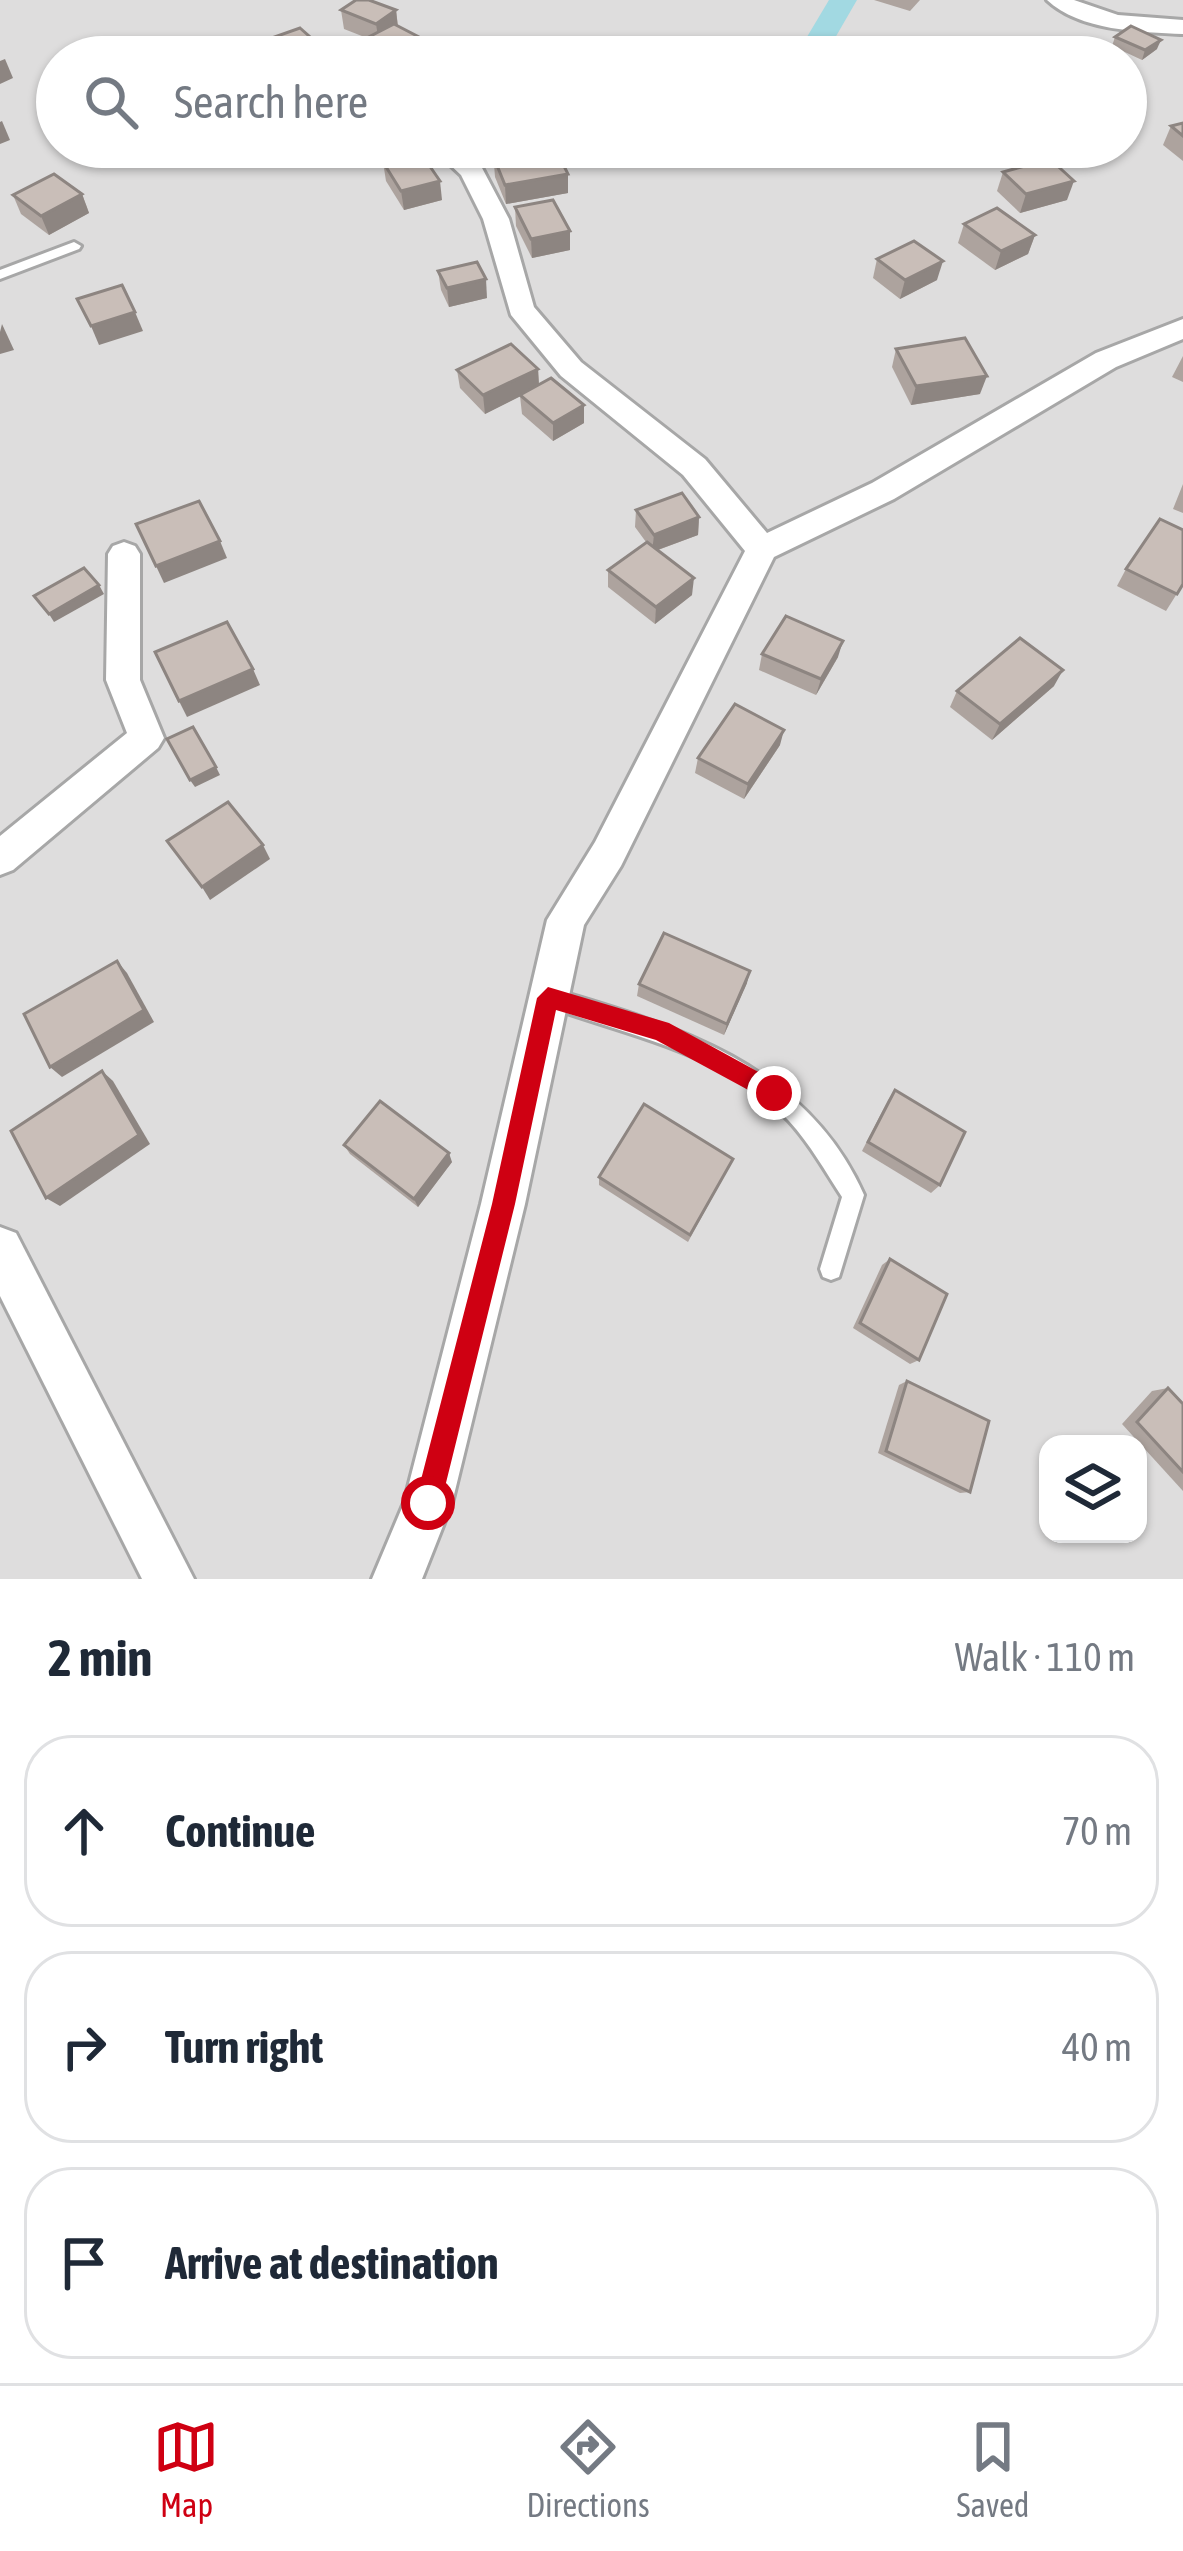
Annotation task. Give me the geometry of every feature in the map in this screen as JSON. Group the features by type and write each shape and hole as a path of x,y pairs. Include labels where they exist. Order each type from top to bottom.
{"street":[{"path":"1058,0 1077,12 1134,26 1183,27"},
{"path":"468,168 496,219 521,309 571,369 694,467 761,549"},
{"path":"397,1579 428,1503 503,1204 566,920 608,854 761,549 883,490 1106,360 1183,328"},
{"path":"0,859 146,738 123,680 124,554"},
{"path":"6,1274 169,1579"}],"lane":[{"path":"0,275 74,246"},
{"path":"548,998 661,1030 774,1093 818,1140 853,1195 831,1269"}],"shaded area":[{"path":"0,0 1183,0 1183,1579 0,1579"}],"water":[{"path":"829,0 857,0 836,36 808,36"}],"building":[{"path":"356,0 396,10 376,24 341,10"},
{"path":"394,24 417,36 371,36"},
{"path":"1131,26 1161,40 1147,49 1147,36 1116,36"},
{"path":"300,28 309,36 277,36"},
{"path":"387,168 431,168 440,181 401,191"},
{"path":"498,168 565,168 568,174 505,185"},
{"path":"1060,168 1074,181 1026,194 1003,172"},
{"path":"54,174 82,194 41,216 13,195"},
{"path":"553,200 570,231 531,239 515,207"},
{"path":"997,208 1035,235 1001,251 964,224"},
{"path":"914,241 943,261 905,280 877,259"},
{"path":"477,262 486,279 447,288 438,271"},
{"path":"122,285 135,312 91,326 77,299"},
{"path":"965,338 987,376 916,386 896,349"},
{"path":"511,344 538,369 483,395 457,370"},
{"path":"551,378 584,405 553,423 520,395"},
{"path":"682,493 699,517 654,535 636,510"},
{"path":"199,501 220,541 156,566 136,524"},
{"path":"1160,519 1183,530 1183,584 1177,594 1126,569"},
{"path":"647,542 694,578 656,607 608,570"},
{"path":"84,568 99,585 49,614 34,596"},
{"path":"786,616 843,641 821,679 762,654"},
{"path":"227,622 253,669 179,701 155,652"},
{"path":"1020,638 1063,670 1000,724 957,691"},
{"path":"735,704 784,730 748,784 698,758"},
{"path":"193,727 216,767 190,780 167,739"},
{"path":"228,802 263,845 202,887 167,841"},
{"path":"664,933 750,971 727,1024 639,984"},
{"path":"117,961 144,1010 50,1067 24,1014"},
{"path":"102,1071 139,1135 46,1198 11,1131"},
{"path":"895,1090 965,1132 940,1185 868,1142"},
{"path":"380,1101 449,1153 414,1199 344,1145"},
{"path":"644,1104 733,1159 690,1235 599,1177"},
{"path":"890,1259 947,1294 919,1360 860,1323"},
{"path":"907,1381 989,1421 970,1492 886,1451"},
{"path":"1168,1388 1183,1404 1183,1472 1137,1422"}],"route":[{"path":"428,1503 503,1204 548,998 661,1030 774,1093"}]}
